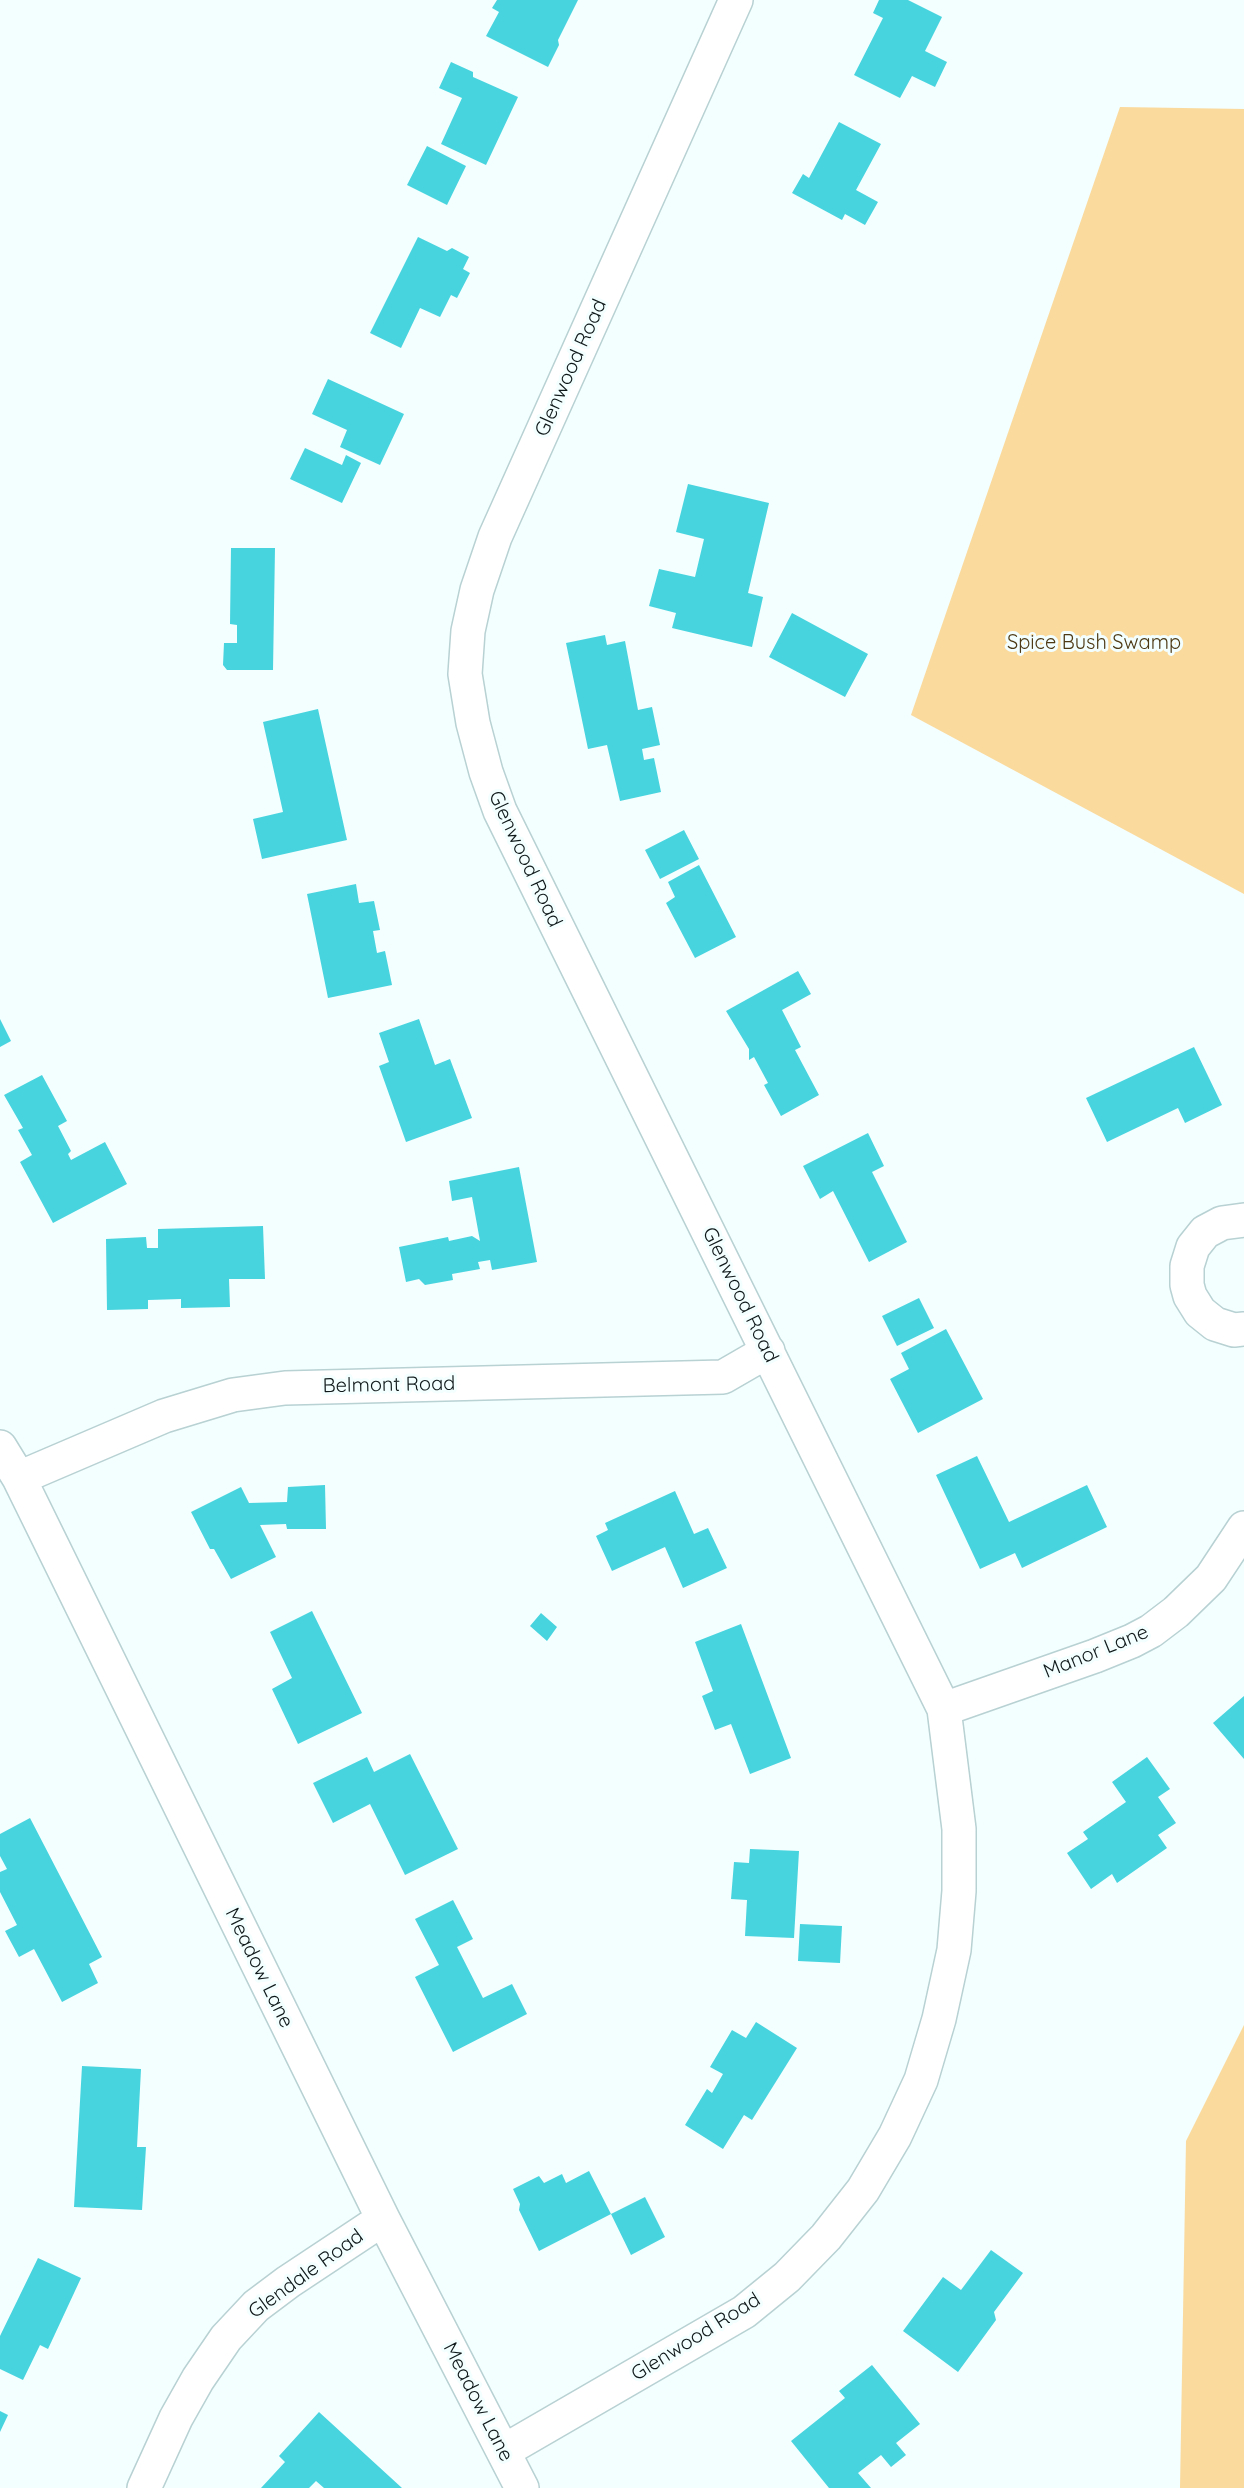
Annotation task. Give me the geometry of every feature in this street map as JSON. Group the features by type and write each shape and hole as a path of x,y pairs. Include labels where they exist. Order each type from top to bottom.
{"street":[{"name":"Glenwood Road","path":"504,2451 744,2312 787,2277 826,2237 868,2181 895,2136 921,2080 939,2019 954,1950 959,1891 960,1829 944,1708 500,811 472,723 465,674 468,631 477,590 495,537 736,0"},
{"path":"1244,1220 1222,1223 1205,1233 1193,1248 1186,1266 1190,1296 1200,1312 1215,1324 1234,1330 1244,1329"},
{"name":"Belmont Road","path":"19,1478 164,1416 233,1395 285,1388 723,1377 768,1351"},
{"name":"Meadow Lane","path":"0,1446 19,1478 383,2219 522,2488"},
{"name":"Manor Lane","path":"944,1708 1095,1656 1151,1631 1176,1612 1211,1578 1244,1528"},
{"name":"Glendale Road","path":"144,2488 176,2418 198,2379 226,2338 264,2300 383,2219"}],"green space":[{"name":"Spice Bush Swamp","path":"1120,107 1244,109 1244,894 911,715"},
{"path":"1244,2025 1244,2488 1180,2488 1186,2141"}],"building":[{"path":"497,0 578,0 558,40 559,45 548,67 486,36 499,12 492,8"},
{"path":"879,0 908,0 942,17 925,51 947,62 935,87 912,76 900,98 854,75 883,18 873,13"},
{"path":"451,62 473,72 473,77 518,97 486,165 441,144 462,98 439,88"},
{"path":"839,122 881,144 856,190 878,202 865,225 845,214 842,220 792,193 803,174 809,178"},
{"path":"427,146 466,166 447,205 407,185"},
{"path":"418,237 447,251 452,248 469,257 463,269 470,273 457,298 451,295 440,317 420,308 401,348 370,333"},
{"path":"328,379 404,414 380,465 340,447 347,430 312,414"},
{"path":"305,448 342,465 346,455 361,463 342,503 290,479"},
{"path":"688,484 769,503 748,593 763,597 752,647 672,628 676,613 649,606 659,569 695,577 704,539 676,532"},
{"path":"231,548 275,548 273,670 227,670 223,665 224,643 237,643 237,625 230,624"},
{"path":"792,613 868,654 845,697 769,657"},
{"path":"605,635 607,645 625,641 638,710 652,707 660,745 642,749 644,760 654,758 661,792 620,801 607,745 588,749 566,643"},
{"path":"318,709 347,840 262,859 253,819 283,812 263,722"},
{"path":"684,830 699,859 660,879 645,850"},
{"path":"699,865 736,937 695,958 666,903 675,897 668,882"},
{"path":"356,884 359,903 374,901 380,930 373,931 377,953 385,951 392,985 328,998 307,894"},
{"path":"798,971 811,994 782,1010 801,1047 795,1050 819,1095 781,1116 764,1085 768,1083 754,1057 749,1060 749,1049 726,1011"},
{"path":"0,1019 11,1041 0,1047"},
{"path":"419,1019 435,1065 450,1059 472,1118 406,1142 379,1066 389,1062 379,1033"},
{"path":"1194,1047 1222,1105 1185,1123 1178,1108 1107,1142 1086,1098"},
{"path":"42,1075 67,1121 58,1126 71,1151 68,1154 71,1160 105,1142 127,1184 53,1223 20,1162 32,1155 18,1130 23,1128 4,1095"},
{"path":"868,1133 884,1166 872,1172 907,1242 869,1262 833,1191 820,1199 803,1166"},
{"path":"519,1167 537,1262 492,1270 490,1260 478,1262 480,1269 452,1274 453,1280 425,1285 419,1279 406,1282 399,1247 448,1237 449,1241 472,1236 480,1241 472,1197 452,1201 449,1181"},
{"path":"263,1226 265,1279 229,1279 230,1307 181,1308 181,1299 148,1300 148,1309 107,1310 106,1239 146,1237 147,1248 158,1248 158,1229"},
{"path":"919,1298 934,1328 897,1346 882,1316"},
{"path":"946,1329 983,1399 918,1433 890,1379 909,1369 901,1353"},
{"path":"977,1456 1009,1522 1087,1485 1107,1527 1022,1568 1015,1553 980,1569 936,1475"},
{"path":"325,1485 326,1529 287,1529 286,1524 260,1525 276,1557 231,1579 214,1549 210,1549 191,1512 241,1487 249,1503 287,1502 288,1487"},
{"path":"675,1491 694,1534 708,1528 727,1568 683,1588 665,1547 612,1571 596,1536 608,1530 605,1523"},
{"path":"312,1611 362,1713 298,1744 272,1689 292,1678 270,1632"},
{"path":"541,1613 557,1627 547,1641 530,1626"},
{"path":"741,1624 791,1758 750,1774 731,1724 715,1730 702,1696 713,1691 695,1642"},
{"path":"1244,1696 1244,1759 1213,1723"},
{"path":"410,1754 458,1849 405,1875 370,1804 333,1823 313,1783 367,1757 374,1772"},
{"path":"1147,1757 1170,1789 1158,1797 1176,1823 1158,1835 1167,1848 1117,1883 1112,1874 1091,1889 1067,1853 1088,1839 1083,1832 1126,1802 1112,1782"},
{"path":"30,1818 102,1957 89,1964 98,1983 62,2002 34,1949 19,1957 5,1931 17,1925 0,1892 0,1872 7,1869 0,1856 0,1834"},
{"path":"750,1849 799,1851 794,1938 745,1936 747,1900 731,1899 734,1862 749,1863"},
{"path":"453,1900 473,1939 457,1947 483,1998 512,1984 527,2014 453,2052 415,1977 439,1965 415,1919"},
{"path":"800,1924 842,1926 840,1963 798,1961"},
{"path":"756,2022 797,2048 752,2120 744,2115 723,2149 685,2125 707,2089 712,2093 723,2074 710,2067 732,2030 746,2038"},
{"path":"82,2066 141,2069 137,2147 146,2147 142,2210 74,2207"},
{"path":"589,2171 611,2214 539,2251 519,2210 520,2204 513,2189 539,2176 544,2183 562,2174 566,2183"},
{"path":"645,2197 665,2237 631,2255 611,2214"},
{"path":"991,2250 1023,2273 994,2312 996,2320 958,2372 903,2331 943,2277 961,2290"},
{"path":"38,2258 81,2278 48,2349 40,2345 23,2380 0,2369 0,2336"},
{"path":"872,2365 920,2424 896,2443 906,2455 891,2467 881,2455 858,2473 871,2488 829,2488 791,2441 845,2398 839,2391"},
{"path":"0,2411 8,2415 0,2432"},
{"path":"319,2412 402,2488 324,2488 316,2481 309,2488 261,2488 285,2462 279,2456"}]}
